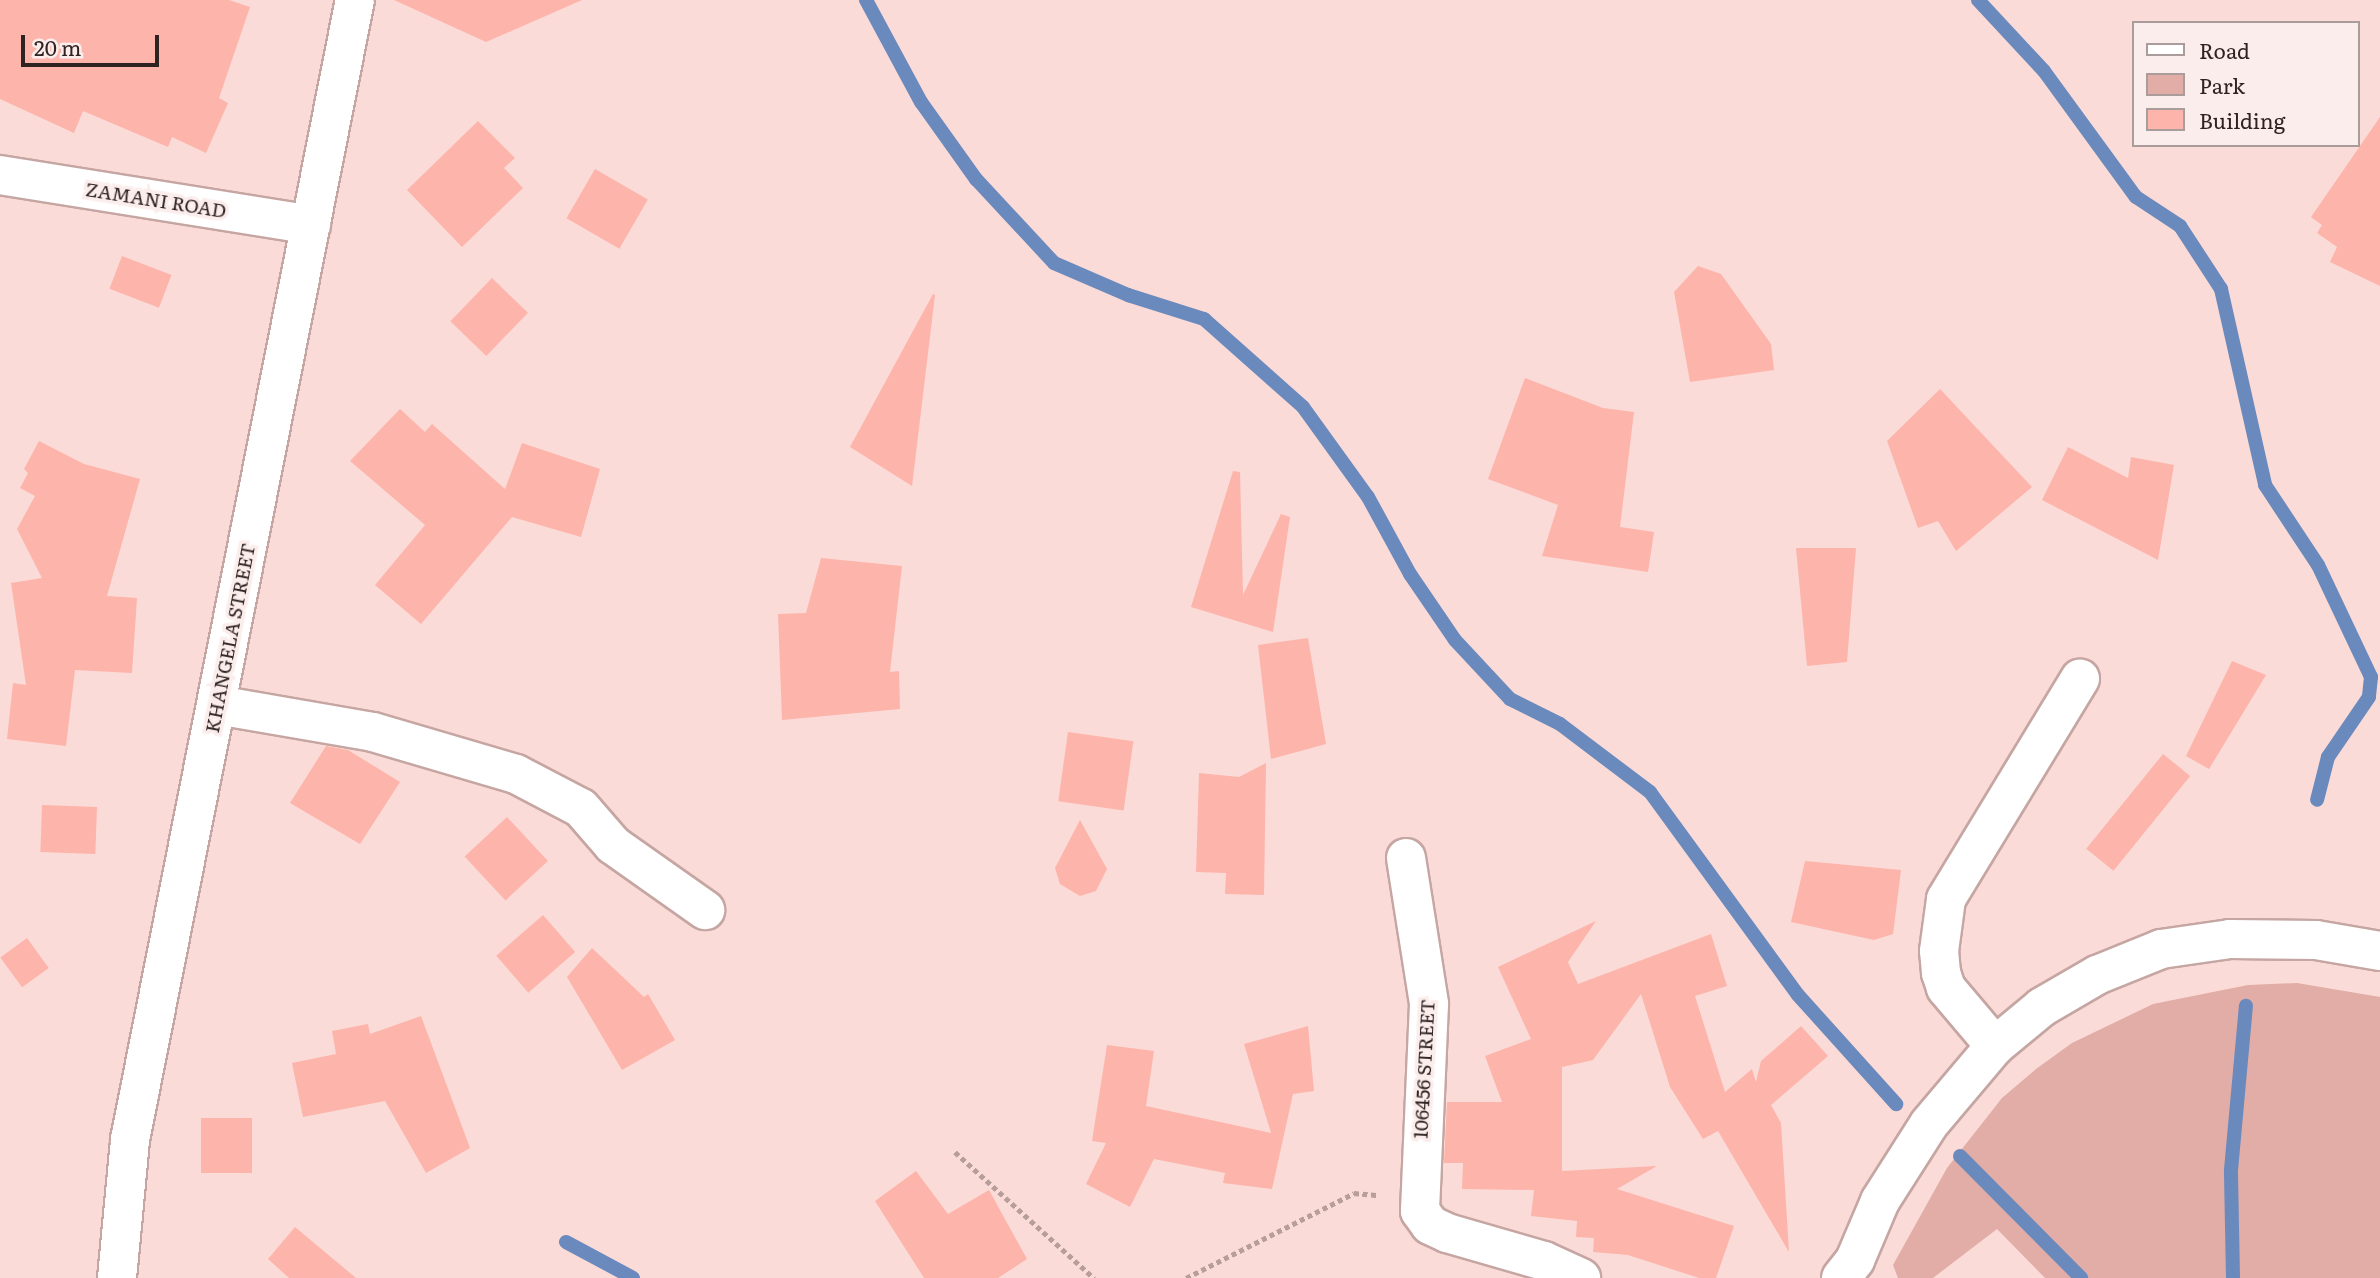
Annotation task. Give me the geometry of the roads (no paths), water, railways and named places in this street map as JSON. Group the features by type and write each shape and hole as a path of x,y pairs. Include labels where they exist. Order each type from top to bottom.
{"street":[{"name":"KHANGELA STREET","path":"117,1278 130,1140 355,0"},
{"name":"ZAMANI ROAD","path":"0,176 311,225"},
{"path":"1995,1046 1946,988 1941,973 1939,951 1947,899 2080,679"},
{"path":"217,705 373,732 516,774 580,808 613,845 705,910"},
{"name":"106456 STREET","path":"1406,858 1429,1004 1418,1198 1430,1225 1544,1261 1581,1278"},
{"path":"1841,1278 1855,1259 1880,1200 1929,1124 1995,1046 2042,1007 2097,975 2161,949 2242,939 2316,940 2380,951"}],"waterway":[{"path":"866,0 921,102 976,179 1054,263 1128,295 1204,319 1303,407 1368,497 1410,574 1455,640 1510,699 1560,724 1650,792 1798,995 1896,1104"},
{"path":"1978,0 2044,71 2136,197 2180,226 2221,289 2265,485 2318,565 2371,677 2369,697 2328,757 2317,800"},
{"path":"2233,1278 2231,1170 2246,1006"},
{"path":"1960,1156 2081,1278"},
{"path":"566,1242 633,1278"}]}
